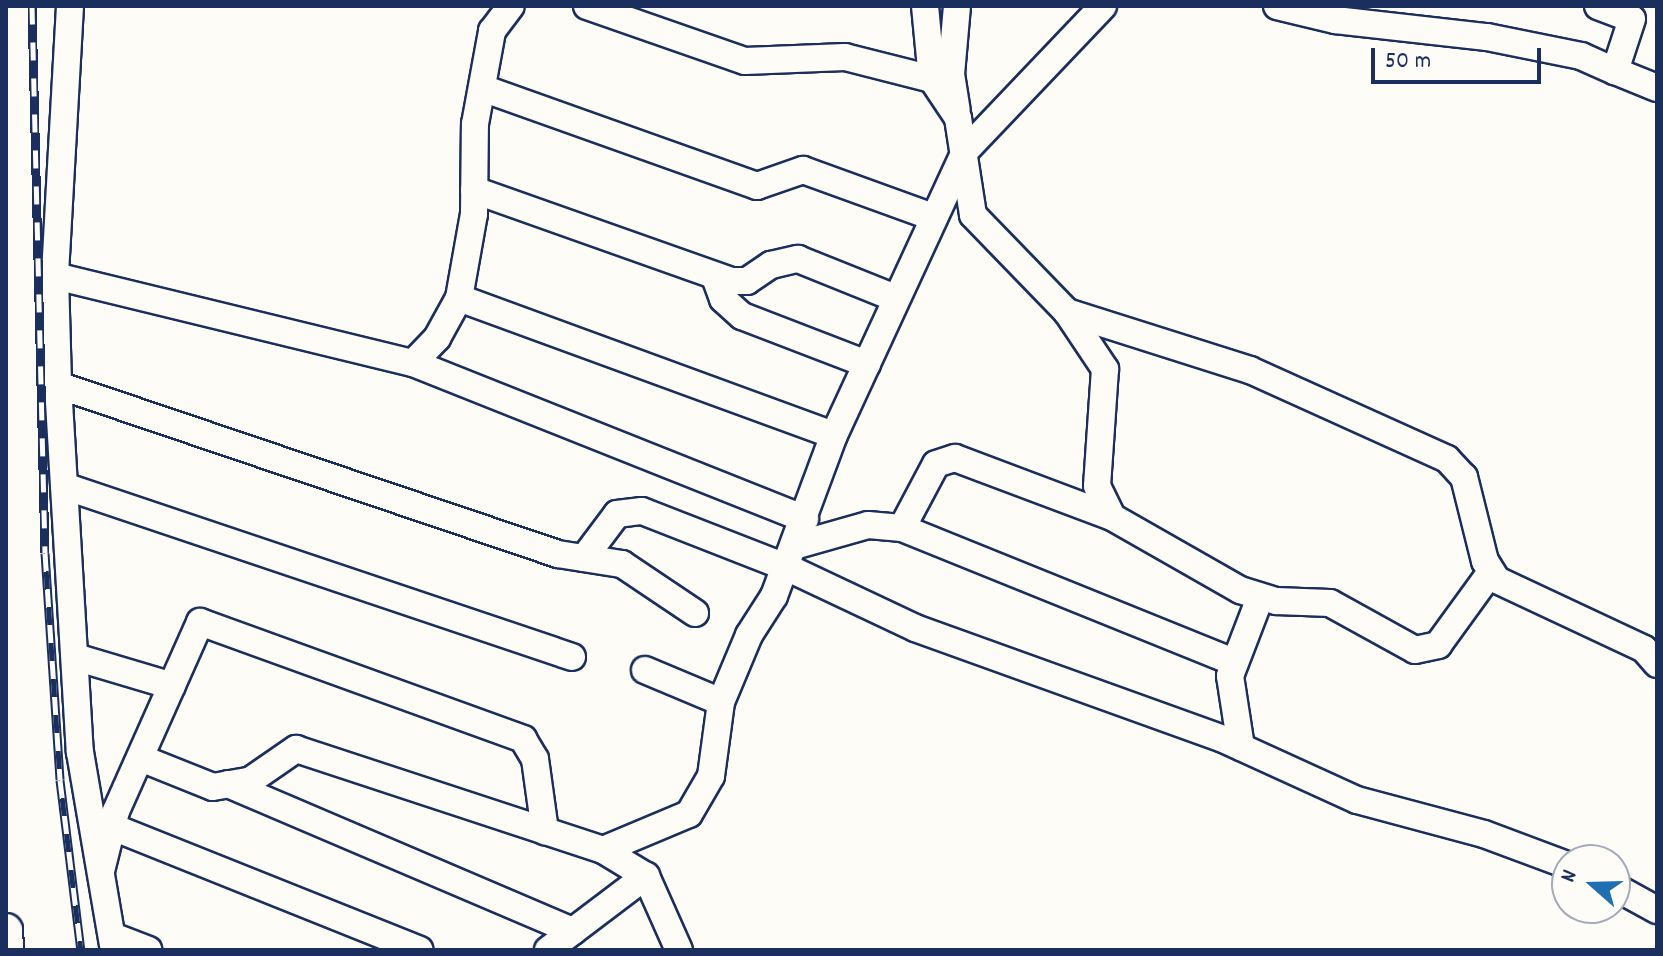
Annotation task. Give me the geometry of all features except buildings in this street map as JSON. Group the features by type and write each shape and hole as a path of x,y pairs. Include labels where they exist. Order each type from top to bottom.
{"street":[{"path":"70,6 55,276 58,385 75,657 99,878 113,943 148,950"},
{"path":"413,363 437,338 459,298 474,190 482,88 492,31 511,6"},
{"path":"587,6 745,61 845,57 932,79"},
{"path":"925,6 932,79 958,118"},
{"path":"957,6 951,74 973,215 1067,312 1105,369 1097,486 1112,517"},
{"path":"603,850 689,814 711,776 721,702 790,557 834,435 965,151 1103,6"},
{"path":"1277,6 1335,20 1487,37 1581,56 1657,88"},
{"path":"1598,6 1636,13 1615,71"},
{"path":"482,88 757,186 803,170 933,217"},
{"path":"474,190 715,277 747,281 771,265 798,259 895,298"},
{"path":"55,276 413,363 805,519"},
{"path":"715,277 723,299 742,316 867,364"},
{"path":"459,298 834,435"},
{"path":"1067,312 1250,370 1447,459 1464,477 1491,572 1644,649 1657,664"},
{"path":"58,385 584,558 634,569 695,613"},
{"path":"902,528 936,464 955,458 1112,517 1260,598 1330,603 1404,646 1423,650 1438,645 1491,572"},
{"path":"64,486 572,657"},
{"path":"584,558 617,514 631,509 790,557 915,628 1241,747 1357,800 1484,834 1551,859"},
{"path":"790,557 868,525 902,528 1233,662"},
{"path":"1241,747 1233,662 1260,598"},
{"path":"99,878 115,828 116,811 143,759 200,622 523,739 535,759 545,831"},
{"path":"75,657 172,686"},
{"path":"645,670 721,702"},
{"path":"143,759 213,787 251,780 296,749 603,850 646,876 679,950"},
{"path":"228,784 573,931"},
{"path":"115,828 420,950"},
{"path":"548,950 646,876"},
{"path":"1631,896 1657,910"},
{"path":"6,930 7,950"}],"railway":[{"path":"32,6 45,553 60,780 81,950"}]}
